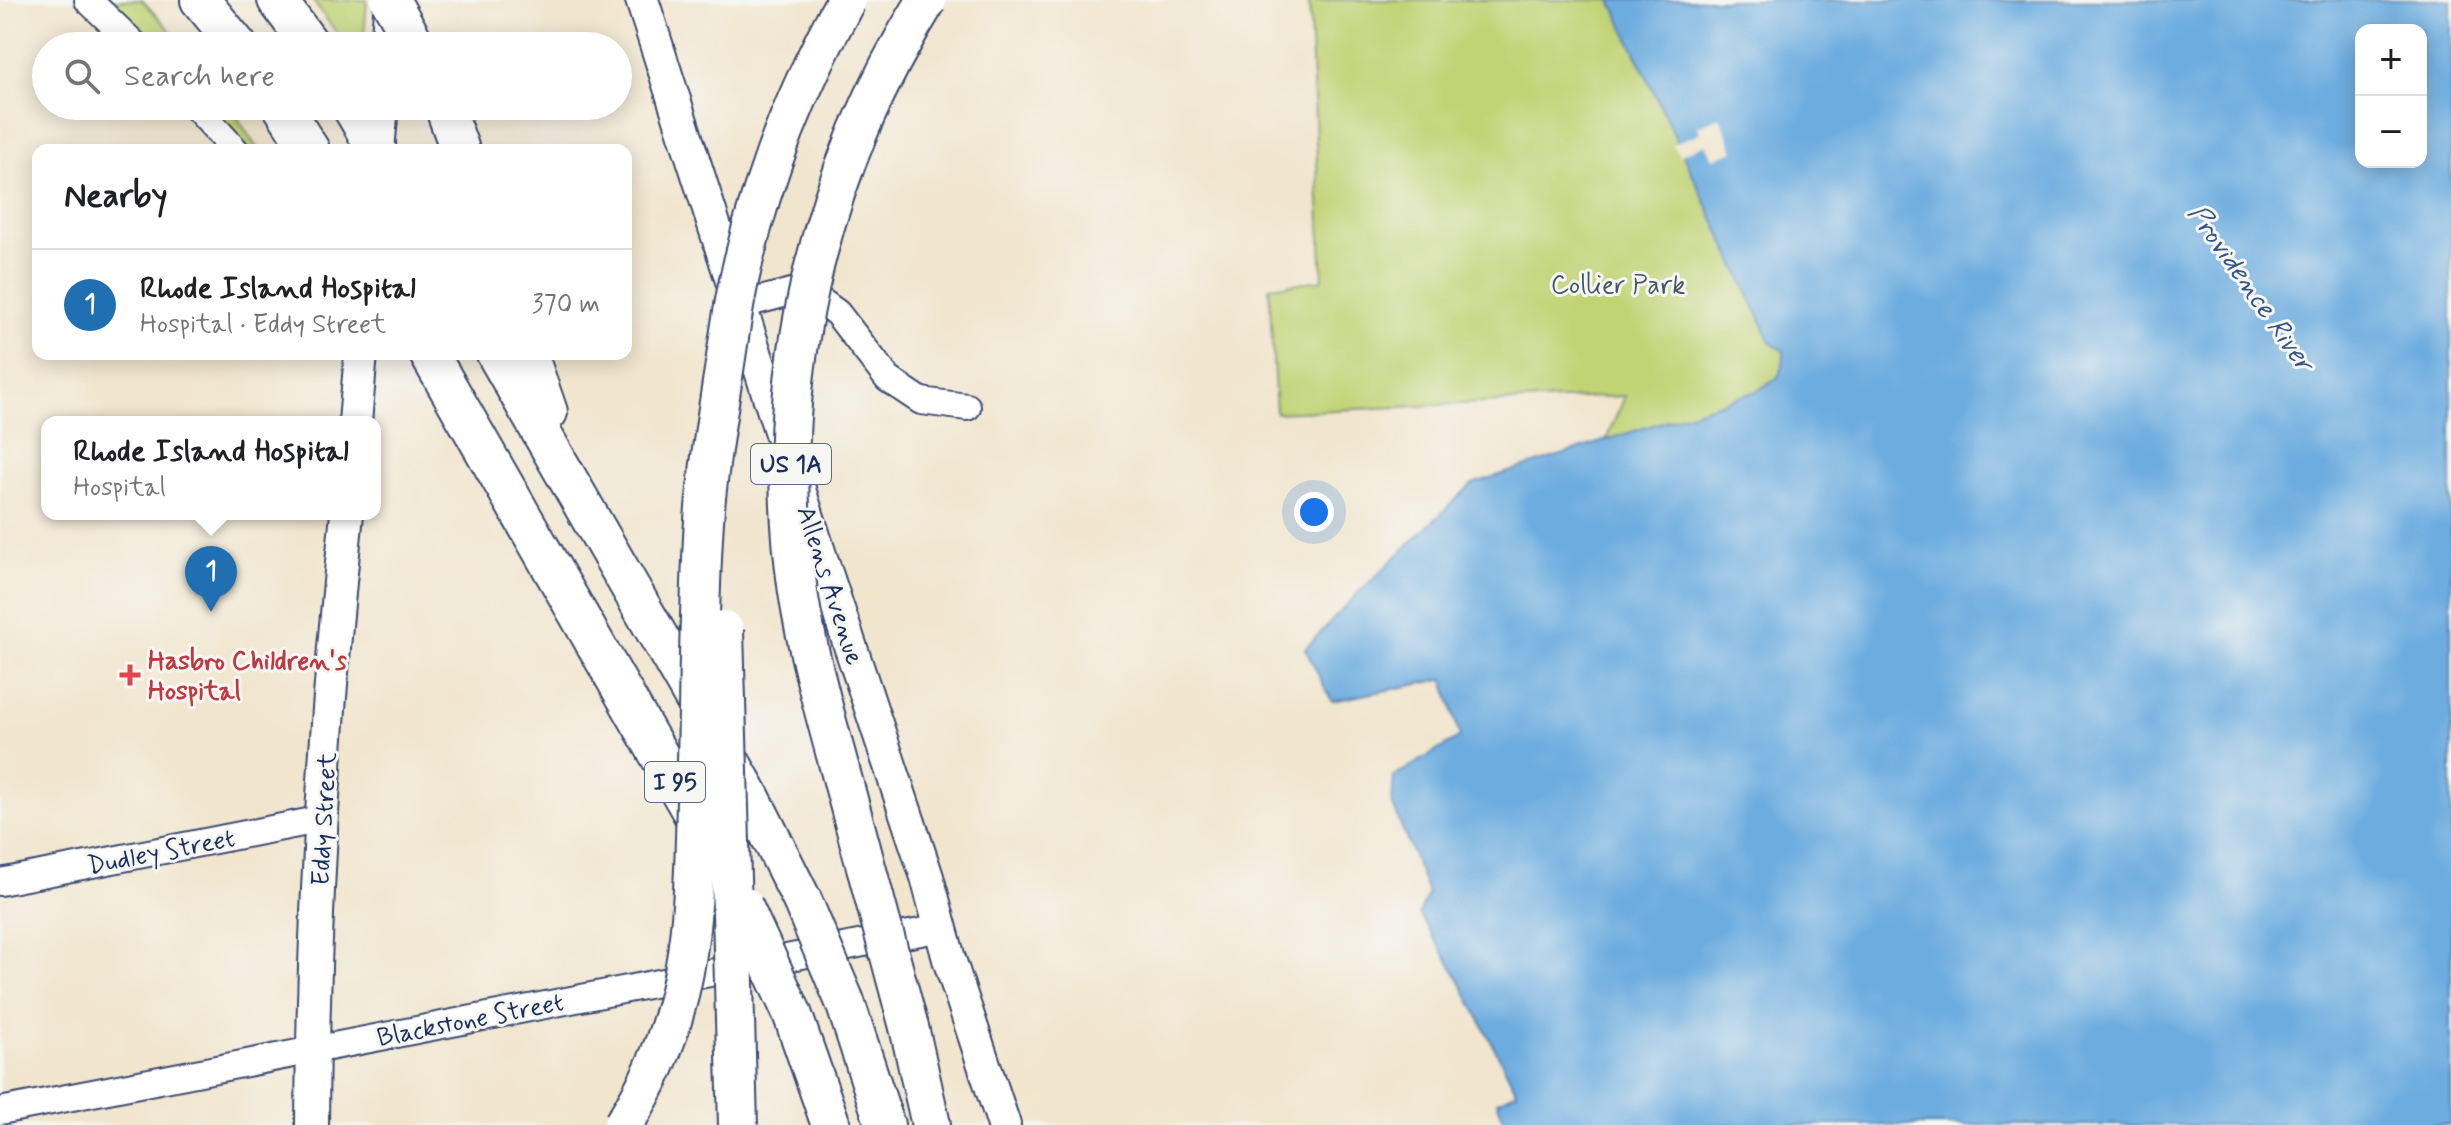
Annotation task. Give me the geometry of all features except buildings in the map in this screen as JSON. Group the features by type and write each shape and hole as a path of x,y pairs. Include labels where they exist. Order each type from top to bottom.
{"highway":[{"path":"200,0 226,32"},
{"path":"277,0 301,32"},
{"path":"390,0 408,32"},
{"path":"623,1125 660,1057 677,1009 688,958 694,887 703,523 714,427 740,275 769,173 794,105 846,0"},
{"path":"927,0 873,98 832,200 805,306 795,378 790,450 794,558 805,631 909,1027 931,1125"},
{"path":"291,120 306,144"},
{"path":"367,120 376,144"},
{"path":"450,120 458,144"},
{"name":"I 95","path":"432,360 743,906 792,1013 831,1125"},
{"name":"I 95","path":"499,360 749,794 802,900 845,1002 885,1125"},
{"path":"530,360 573,487"},
{"path":"722,384 720,476 738,1125"}],"main road":[{"path":"388,32 390,0"},
{"name":"Allens Avenue","path":"642,0 927,877 1004,1125"},
{"path":"355,416 359,360"},
{"name":"Eddy Street","path":"312,1125 313,982 327,739 346,520"}],"street":[{"path":"88,0 121,32"},
{"path":"208,120 230,144"},
{"path":"741,305 791,292 812,295 837,313 888,379 921,401 967,407"},
{"name":"Dudley Street","path":"0,882 323,819"},
{"name":"Blackstone Street","path":"0,1111 941,928"}],"green space":[{"path":"102,0 142,0 172,32 135,32"},
{"path":"312,0 367,0 364,32 336,32"},
{"name":"Collier Park","path":"1309,0 1611,0 1772,344 1784,350 1784,366 1778,380 1755,392 1606,440 1625,396 1276,413 1269,287 1323,280"},
{"path":"221,120 239,120 254,144 243,144"}],"water":[{"name":"Providence River","path":"1611,0 2451,0 2451,1125 1506,1125 1497,1101 1517,1092 1457,975 1419,914 1428,893 1392,803 1394,776 1460,737 1444,679 1332,701 1305,649 1358,593 1472,484 1754,392 1774,381 1781,373 1784,351 1772,344"}],"pier":[{"path":"1720,117 1734,151 1713,159 1706,144 1679,155 1673,144 1700,133 1698,126"}],"place":[{"name":"Rhode Island Hospital","path":"211,612"},
{"name":"Hasbro Children's Hospital","path":"130,675"}]}
